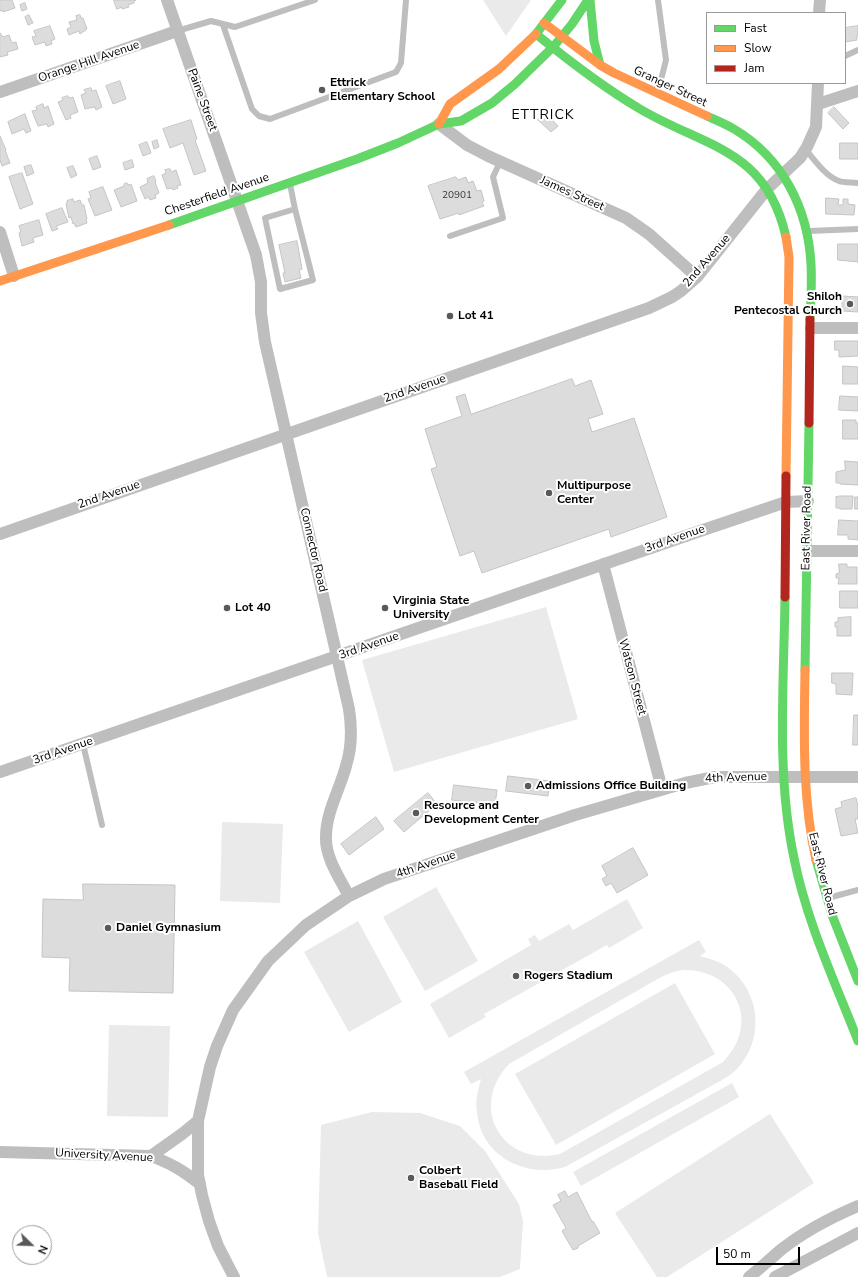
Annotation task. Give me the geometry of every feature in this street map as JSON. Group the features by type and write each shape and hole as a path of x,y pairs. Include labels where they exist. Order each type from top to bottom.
{"main road":[{"path":"439,124 450,104 499,69 536,34 562,0"},
{"path":"589,0 594,42 600,65"},
{"name":"Chesterfield Avenue","path":"0,281 190,218 398,143 439,124 461,121 492,103 515,84 553,47 589,0"},
{"name":"Granger Street","path":"544,23 600,65 625,79 734,129 764,151 783,174"},
{"path":"536,34 595,79 630,103 665,123 722,148 738,158 753,171 767,189"},
{"name":"East River Road","path":"783,174 799,203 808,231 811,265 804,776 808,817 813,846 827,899 858,981"},
{"name":"East River Road","path":"767,189 782,221 788,242 789,257 783,733 785,802 794,859 803,894 858,1041"}],"street":[{"name":"Paine Street","path":"167,0 238,200"},
{"path":"819,12 820,0"},
{"name":"Orange Hill Avenue","path":"0,92 178,31"},
{"path":"783,174 800,158 816,127 818,84"},
{"path":"818,104 858,91"},
{"name":"James Street","path":"439,124 467,145 500,162 626,218 639,226 697,277"},
{"name":"2nd Avenue","path":"0,534 649,308 672,297 697,277 767,189 783,174"},
{"name":"Connector Road","path":"238,200 256,255 261,282 262,327 349,709 351,738 346,766 328,822 326,837 334,867 349,896"},
{"path":"0,232 14,276"},
{"path":"810,328 858,328"},
{"name":"3rd Avenue","path":"0,772 786,502 808,501"},
{"path":"807,551 858,551"},
{"name":"Watson Street","path":"603,564 662,789"},
{"name":"4th Avenue","path":"234,1277 218,1246 209,1221 200,1184 197,1149 198,1121 210,1067 224,1028 243,995 268,961 306,925 349,896 374,883 575,815 662,789 715,776 858,777"},
{"path":"151,1156 198,1121"},
{"name":"University Avenue","path":"0,1152 151,1156 171,1163 200,1184"},
{"path":"750,1277 783,1248 796,1239 836,1216 858,1206"},
{"path":"775,1277 858,1233"}],"lane":[{"path":"178,31 211,22 235,27 244,25 315,0"},
{"path":"224,24 252,109 259,116 270,120 396,72 401,63 406,0"},
{"path":"654,93 662,76 666,60 658,0"},
{"path":"846,56 858,50"},
{"path":"805,149 826,172 834,178 840,181 858,183"},
{"path":"450,236 502,218 493,177 500,162"},
{"path":"290,182 295,210 313,280 280,289 265,218 295,210"},
{"path":"808,231 858,229"},
{"path":"83,744 102,826"},
{"path":"827,899 858,890"}],"shaded area":[{"path":"483,0 531,0 506,36"},
{"path":"546,607 578,719 394,772 362,660"},
{"path":"222,822 283,824 280,903 220,901"},
{"path":"436,887 478,961 425,991 383,917"},
{"name":"Rogers Stadium","path":"627,899 643,928 609,948 607,945 484,1014 486,1017 449,1038 430,1004 531,945 528,939 535,935 539,941 569,924 573,930"},
{"path":"358,921 402,1002 349,1032 304,952"},
{"path":"699,940 706,952 700,956 728,967 748,990 753,1002 755,1028 753,1041 748,1053 735,1071 722,1080 565,1167 550,1170 521,1166 508,1161 496,1152 487,1142 481,1128 476,1109 481,1079 471,1084 464,1072","holes":["683,970 702,972 717,979 729,989 738,1001 741,1016 740,1031 734,1047 723,1062 560,1154 539,1156 522,1151 508,1143 497,1130 492,1115 492,1098 497,1081 509,1064 663,976"]},
{"path":"675,983 715,1054 556,1145 515,1074"},
{"path":"109,1025 170,1026 168,1117 107,1116"},
{"path":"732,1083 739,1097 581,1186 573,1172"},
{"name":"Colbert Baseball Field","path":"372,1112 420,1113 460,1126 485,1151 519,1204 523,1221 520,1269 500,1277 327,1277 318,1233 321,1125"},
{"path":"770,1114 814,1183 667,1277 657,1277 615,1213"}],"building":[{"path":"0,0 12,0 15,8 3,12 3,10 0,11"},
{"path":"114,0 136,0 134,3 128,5 129,7 117,9"},
{"path":"25,3 27,9 22,11 20,5"},
{"path":"29,15 33,23 28,25 25,17"},
{"path":"80,15 81,18 83,18 87,29 80,34 79,31 69,35 67,29 71,27 69,22 77,20 76,16"},
{"path":"50,26 55,39 51,41 52,44 46,46 45,42 35,45 32,37 36,36 34,31"},
{"path":"858,26 858,37 856,37 857,40 846,42 846,28"},
{"path":"0,33 3,37 9,35 12,43 16,42 18,49 7,52 8,55 0,57"},
{"path":"120,81 126,99 113,104 106,86"},
{"path":"91,88 92,91 96,90 102,107 96,110 95,107 85,109 81,95 86,93 84,90"},
{"path":"68,96 69,98 73,97 78,112 70,115 71,118 66,120 58,102 63,100 62,98"},
{"path":"43,104 44,108 48,106 54,124 48,127 47,124 38,126 32,111 37,110 36,107"},
{"path":"834,107 849,123 843,129 828,113"},
{"path":"545,112 558,126 551,132 538,120"},
{"path":"25,114 31,131 26,133 24,129 12,134 8,122"},
{"path":"191,120 197,139 195,140 206,171 194,175 183,143 170,148 163,129"},
{"path":"0,136 10,163 2,166 0,160"},
{"path":"157,140 159,147 154,149 152,142"},
{"path":"147,142 151,153 143,156 139,145"},
{"path":"840,143 858,143 858,159 840,159"},
{"path":"97,156 101,167 93,170 89,159"},
{"path":"132,160 134,167 125,170 123,163"},
{"path":"31,165 34,173 27,176 24,167"},
{"path":"73,166 77,175 71,178 67,168"},
{"path":"170,169 171,172 176,170 181,185 177,186 178,188 173,190 172,188 167,189 162,175 166,173 165,170"},
{"path":"22,173 33,204 20,209 9,177"},
{"path":"154,176 159,193 155,195 156,198 150,200 149,197 145,199 140,187 148,183 147,179"},
{"path":"456,177 458,180 466,177 468,183 473,181 477,191 481,190 484,201 482,202 484,206 459,215 459,213 440,219 428,186"},
{"path":"127,183 128,185 131,184 137,201 121,207 114,190 124,186 124,184"},
{"path":"103,187 112,210 95,216 88,199 91,198 89,192"},
{"path":"826,198 839,199 838,205 843,205 843,199 848,199 848,204 855,205 854,215 826,214"},
{"path":"73,199 74,202 80,200 82,205 84,205 87,219 87,223 76,227 74,223 73,224 71,217 69,218 66,204 67,201"},
{"path":"62,208 68,222 56,226 58,229 52,231 46,214"},
{"path":"39,220 43,235 33,238 34,242 22,246 19,226"},
{"path":"297,241 302,269 299,270 301,278 285,282 283,273 285,273 279,245"},
{"path":"838,244 858,244 858,262 838,260"},
{"name":"Shiloh Pentecostal Church","path":"843,296 858,297 858,312 842,311"},
{"path":"835,341 858,341 858,356 839,357 839,350 835,350"},
{"path":"843,366 858,367 858,384 843,384"},
{"name":"Multipurpose Center","path":"572,379 575,386 591,380 603,414 588,419 592,432 634,418 667,517 611,537 609,529 482,573 474,551 460,556 431,469 437,467 425,429 462,416 456,397 465,394 471,414"},
{"path":"840,396 858,397 858,411 839,410"},
{"path":"843,420 856,420 856,423 858,423 858,439 843,439"},
{"path":"845,461 858,462 858,485 836,483 836,472 845,470"},
{"path":"853,496 852,509 836,508 836,497"},
{"path":"855,497 858,497 858,509 855,509"},
{"path":"839,520 858,521 858,540 848,539 848,535 838,535"},
{"path":"839,564 847,564 847,567 857,567 857,584 838,584 839,578 836,578 836,574 839,573"},
{"path":"840,591 858,591 858,608 840,608"},
{"path":"851,617 851,636 837,636 837,627 835,627 835,622 838,622 838,618"},
{"path":"832,673 853,673 852,695 836,694 836,684 832,683"},
{"path":"854,715 858,715 858,745 853,745"},
{"name":"Admissions Office Building","path":"508,776 550,781 548,796 506,791"},
{"path":"454,785 497,790 495,805 452,800"},
{"name":"Resource and Development Center","path":"428,793 437,804 404,832 394,821"},
{"path":"856,798 858,806 858,819 855,819 858,833 841,836 835,809 842,807 841,802"},
{"path":"376,817 384,829 349,855 341,844"},
{"path":"633,848 648,875 617,893 611,883 606,886 602,879 607,876 602,866"},
{"name":"Daniel Gymnasium","path":"83,884 175,885 173,993 69,991 70,958 42,957 43,899 83,900"},
{"path":"565,1191 568,1197 577,1192 592,1222 593,1221 600,1233 573,1250 562,1231 566,1228 553,1205 561,1201 558,1195"}],"traffic: fast":[{"path":"562,0 536,34 586,73 626,101 664,122 710,143 730,154 748,168 764,185 777,208 786,237"},
{"path":"554,46 572,24 588,0"},
{"path":"590,0 594,41 600,65"},
{"path":"169,225 357,159 398,143 439,124 461,121 492,103 515,84 553,47"},
{"path":"707,116 731,127 751,141 779,170 790,187 805,224 809,244 811,264 810,319"},
{"path":"805,670 809,423"},
{"path":"785,597 782,728 788,826 799,881 813,928 858,1041"},
{"path":"816,860 832,915 858,981"}],"traffic: slow":[{"path":"544,23 600,65 614,73 707,116"},
{"path":"439,124 450,104 499,69 536,34"},
{"path":"0,281 169,225"},
{"path":"786,237 789,257 786,476"},
{"path":"805,670 804,742 806,790 811,837 816,860"}],"traffic: jam":[{"path":"809,423 810,319"},
{"path":"785,597 786,476"}],"place":[{"name":"Ettrick Elementary School","path":"322,90"},
{"name":"Shiloh Pentecostal Church","path":"850,304"},
{"name":"Lot 41","path":"450,316"},
{"name":"Multipurpose Center","path":"549,493"},
{"name":"Lot 40","path":"227,608"},
{"name":"Virginia State University","path":"385,608"},
{"name":"Admissions Office Building","path":"528,786"},
{"name":"Resource and Development Center","path":"416,813"},
{"name":"Daniel Gymnasium","path":"108,928"},
{"name":"Rogers Stadium","path":"516,976"},
{"name":"Colbert Baseball Field","path":"411,1178"}],"district":[{"name":"ETTRICK","path":"543,116"}]}
